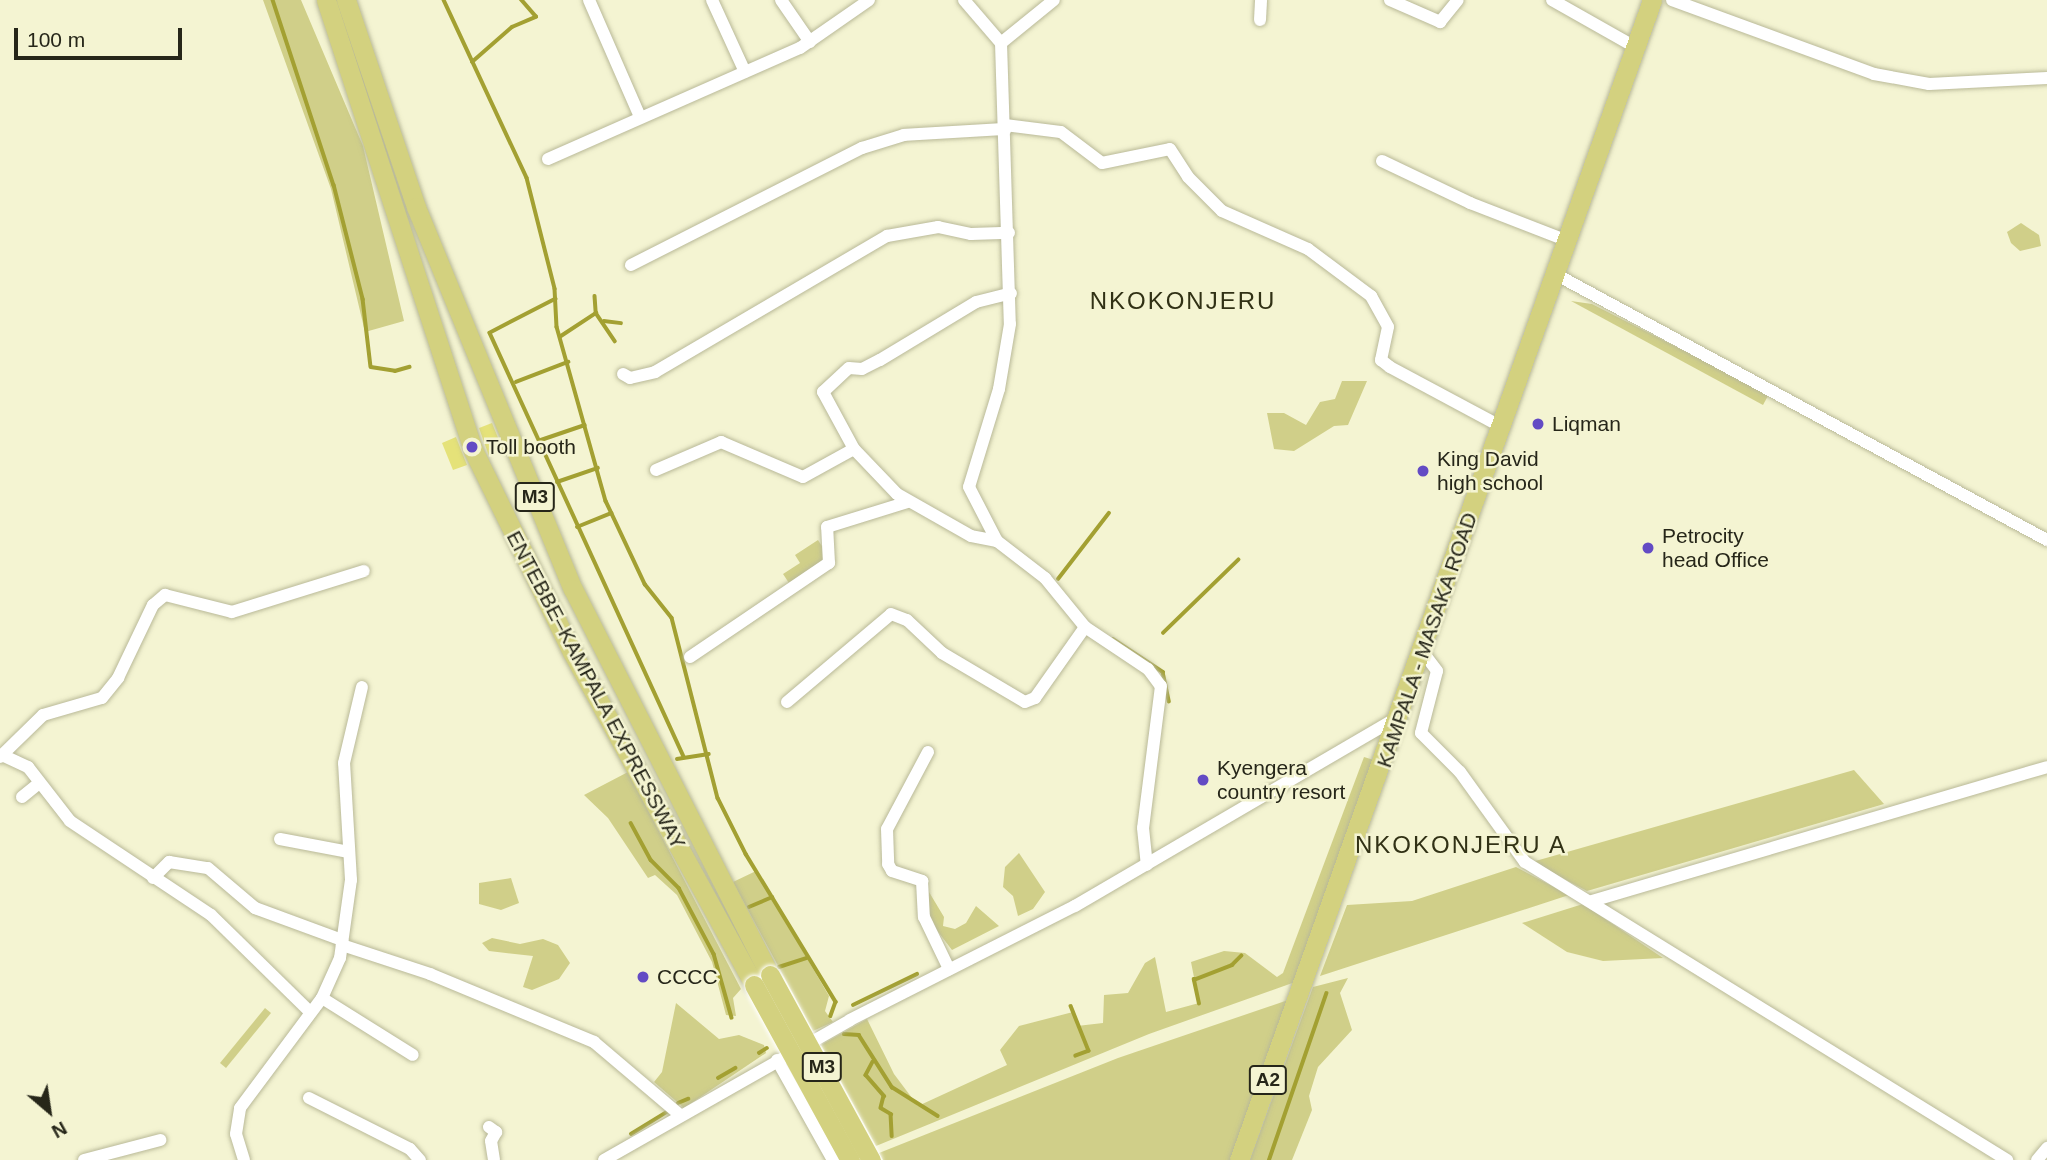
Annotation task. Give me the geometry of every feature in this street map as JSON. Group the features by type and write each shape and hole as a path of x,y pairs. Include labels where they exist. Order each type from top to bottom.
{"highway":[{"name":"ENTEBBE–KAMPALA EXPRESSWAY","path":"326,0 472,450 572,652 762,980 871,1160"},
{"name":"ENTEBBE–KAMPALA EXPRESSWAY","path":"346,0 416,207 573,589 850,1160"},
{"name":"KAMPALA - MASAKA ROAD","path":"1239,1160 1402,715 1422,651 1652,0"}],"street":[{"path":"589,0 640,117"},
{"path":"712,0 745,72"},
{"path":"781,0 810,42"},
{"path":"548,159 810,42 869,0"},
{"path":"964,0 1001,43 1011,293 1006,362 969,487 997,541 1051,584 1085,627 1148,669 1161,686 1143,828 1147,865"},
{"path":"1001,43 1054,0"},
{"path":"1260,20 1261,0"},
{"path":"1390,0 1440,22 1458,0"},
{"path":"1552,0 1637,48"},
{"path":"1672,0 1874,74 1929,84 2047,78"},
{"path":"631,265 862,148 904,135 1005,127 1062,132 1102,163 1170,149 1188,177 1222,211 1308,249 1370,296 1388,327 1381,360 1500,431"},
{"path":"1382,161 1470,203 1568,241"},
{"path":"624,374 630,378 655,372 887,236 938,227 971,234 1009,233"},
{"path":"1332,271 1364,295 1384,328 1380,367 1500,431"},
{"path":"1556,275 2047,540"},
{"path":"997,541 971,536 908,502 854,449 824,401 823,392 845,370 880,360 976,302 1011,293"},
{"path":"656,470 721,442 803,477 854,449"},
{"path":"690,657 829,563 827,527 908,502"},
{"path":"309,1011 211,915 70,821 22,763 1,756 43,715 102,698 118,678 153,605 165,595 232,612 364,571"},
{"path":"787,702 891,614 907,620 942,653 1025,702 1035,698 1085,627"},
{"path":"1422,651 1437,671 1420,733 1460,772 1525,862 2007,1160"},
{"path":"244,1160 236,1134 240,1108 321,998 342,943 350,903 344,763 362,687"},
{"path":"604,1160 777,1060 1147,865 1402,715"},
{"path":"928,752 887,829 888,864 892,871 922,881 924,917 949,968"},
{"path":"1592,901 2047,767"},
{"path":"22,797 39,783"},
{"path":"280,839 349,852"},
{"path":"153,878 169,862 208,868 255,908 430,974 594,1042 680,1115"},
{"path":"321,998 413,1055"},
{"path":"777,1060 832,1160"},
{"path":"309,1098 410,1149 420,1160"},
{"path":"489,1127 496,1132 491,1141 494,1160"},
{"path":"84,1160 160,1140"},
{"path":"2037,1160 2047,1148"}],"shaded area":[{"path":"263,0 301,0 363,146 404,321 365,332 331,189"},
{"path":"2021,223 2039,235 2041,246 2020,251 2011,243 2007,232"},
{"path":"1571,301 1592,304 1769,394 1763,405"},
{"path":"1342,381 1367,381 1348,425 1334,426 1294,451 1274,449 1267,413 1284,413 1306,425 1320,402 1335,399"},
{"path":"818,540 829,557 789,583 783,574 800,563 795,555"},
{"path":"1364,757 1377,761 1298,981 1149,1034 876,1146 821,1045 867,1019 894,1074 918,1106 1007,1065 1000,1050 1019,1026 1073,1012 1077,1026 1103,1023 1104,995 1128,993 1145,963 1155,957 1166,1012 1199,1003 1191,962 1224,951 1245,953 1277,977 1283,973"},
{"path":"1854,770 1884,804 1587,891 1532,862"},
{"path":"628,772 741,989 733,998 736,1016 726,1015 712,962 677,895 655,875 648,878 608,818 584,795"},
{"path":"1019,853 1045,892 1033,909 1018,916 1013,896 1003,887 1005,867"},
{"path":"1516,867 1569,895 1320,976 1347,905 1412,901"},
{"path":"756,871 829,996 825,1011 833,1022 813,1031 733,882"},
{"path":"511,878 519,903 501,910 479,904 479,883"},
{"path":"929,892 944,917 943,926 955,929 966,923 976,906 999,926 952,950 926,916"},
{"path":"1583,904 1663,958 1603,961 1567,952 1522,923"},
{"path":"492,938 520,944 543,939 558,945 570,963 559,979 532,990 523,987 533,956 489,951 482,943"},
{"path":"1348,978 1340,993 1352,1030 1318,1067 1309,1096 1312,1110 1292,1160 1250,1160 1313,987"},
{"path":"1291,999 1234,1160 883,1160 879,1153 1118,1058"},
{"path":"676,1003 719,1039 739,1035 764,1045 766,1053 684,1108 654,1082 662,1072"},
{"path":"265,1008 271,1013 226,1068 220,1063"}],"building":[{"path":"492,423 503,450 489,456 479,428"},
{"path":"456,437 467,465 453,470 442,443"}],"waterway":[{"path":"273,0 334,185 363,299 371,367 395,371 409,367"},
{"path":"444,0 527,178 555,289 557,327 606,501 645,584 672,618 718,798 746,854 836,1002 831,1016"},
{"path":"472,62 512,27 536,17 521,0"},
{"path":"595,296 596,312"},
{"path":"556,299 490,333 684,756"},
{"path":"561,336 596,313 615,341"},
{"path":"604,321 621,323"},
{"path":"516,382 568,362"},
{"path":"541,440 585,425"},
{"path":"557,482 598,468"},
{"path":"577,527 611,513"},
{"path":"1058,579 1109,513"},
{"path":"1163,633 1238,560"},
{"path":"1113,639 1163,672 1169,701"},
{"path":"677,759 709,754"},
{"path":"631,823 651,860 679,888 714,954 732,1018"},
{"path":"749,907 772,897"},
{"path":"1199,1004 1194,980 1232,965 1241,956"},
{"path":"779,967 807,958"},
{"path":"853,1005 917,974"},
{"path":"1269,1160 1326,994"},
{"path":"1071,1006 1089,1051 1076,1056"},
{"path":"844,1034 859,1035 892,1087 938,1116"},
{"path":"759,1053 767,1048"},
{"path":"873,1062 866,1075 884,1096 881,1108 891,1114 892,1136"},
{"path":"718,1078 735,1068"},
{"path":"678,1103 688,1099"},
{"path":"631,1134 670,1110"}],"place":[{"name":"Liqman","path":"1538,424"},
{"name":"Toll booth","path":"472,447"},
{"name":"King David high school","path":"1423,471"},
{"name":"Petrocity head Office","path":"1648,548"},
{"name":"Kyengera country resort","path":"1203,780"},
{"name":"CCCC","path":"643,977"}],"district":[{"name":"NKOKONJERU","path":"1183,301"},
{"name":"NKOKONJERU A","path":"1461,845"}]}
